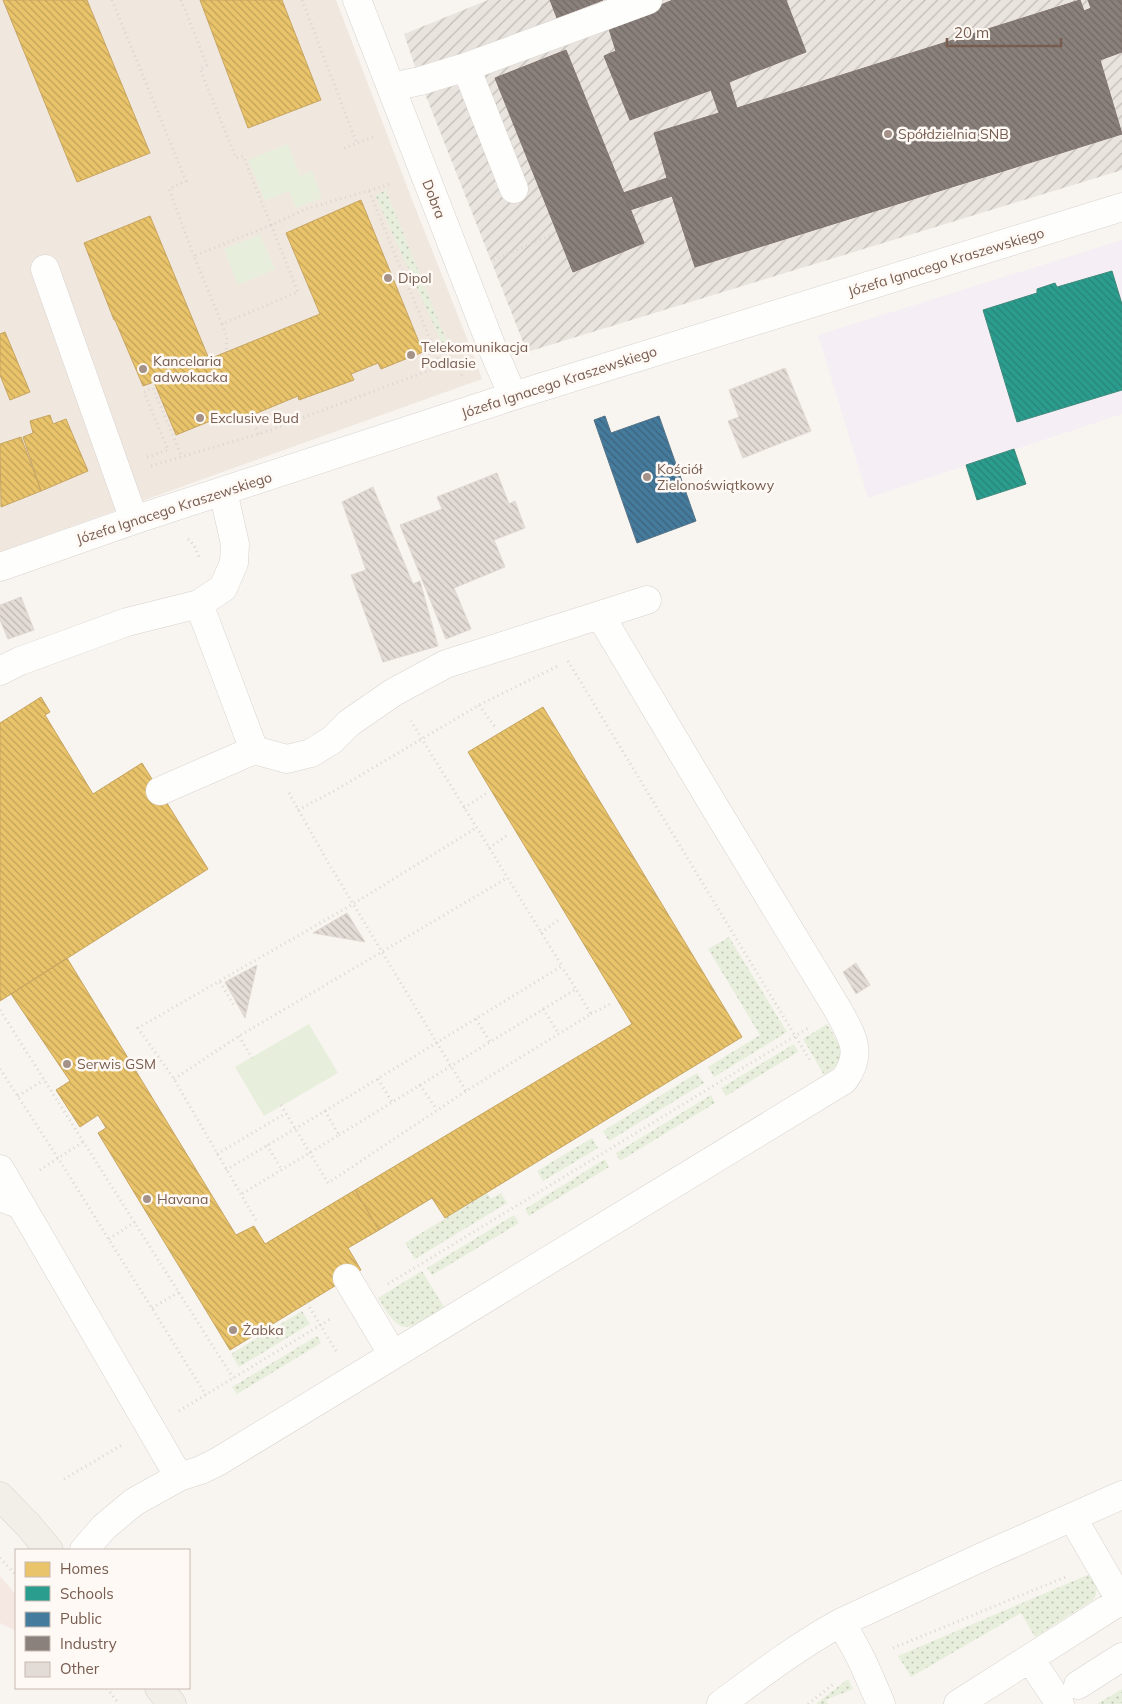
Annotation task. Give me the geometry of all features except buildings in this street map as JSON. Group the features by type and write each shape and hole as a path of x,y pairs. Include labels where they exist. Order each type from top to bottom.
{"main road":[{"path":"0,1496 48,1549"},
{"path":"160,1689 172,1704"}],"street":[{"name":"Dobra","path":"357,0 513,396"},
{"path":"391,87 420,81 466,67 648,0"},
{"path":"466,67 514,189"},
{"name":"Józefa Ignacego Kraszewskiego","path":"0,567 161,511 513,396 1122,207"},
{"path":"45,270 134,520"},
{"path":"0,671 20,661 127,622 206,599 223,588 234,563 235,544 223,491"},
{"path":"206,599 254,750"},
{"path":"160,791 254,750 287,759 311,753 332,740 349,723 394,692 446,664 647,600"},
{"path":"85,1549 104,1527 134,1502 179,1477 201,1470 219,1461 844,1080 851,1071 855,1046 849,1028 600,615"},
{"path":"8,1190 179,1477"},
{"path":"354,1289 392,1355"},
{"path":"721,1704 797,1648 840,1623 1122,1495"},
{"path":"958,1704 1121,1602 1072,1518"},
{"path":"840,1623 863,1661 881,1704"},
{"path":"1030,1659 1069,1694 1122,1657"}],"path":[{"path":"112,0 186,181 169,189 222,324 226,338 226,353"},
{"path":"182,0 207,65 200,69 236,158 243,156 298,292 222,324"},
{"path":"302,0 357,144"},
{"path":"344,148 374,137 376,144"},
{"path":"388,175 395,193"},
{"path":"194,256 306,208 392,184"},
{"path":"164,462 259,434 442,366 369,191"},
{"path":"463,271 491,261 556,232"},
{"path":"455,351 458,360"},
{"path":"149,467 147,456 168,450 144,392 153,388 182,457"},
{"path":"250,415 259,434"},
{"path":"161,511 194,544 206,599"},
{"path":"550,630 661,817 815,1069"},
{"path":"298,810 334,792 479,705 559,665"},
{"path":"394,692 591,1014"},
{"path":"479,705 495,726"},
{"path":"286,788 353,904 466,1091"},
{"path":"464,808 487,793"},
{"path":"256,1220 174,1079 138,1028 353,904 476,828"},
{"path":"489,848 509,834"},
{"path":"174,1079 239,1036 507,878"},
{"path":"541,933 561,918"},
{"path":"226,1170 562,966"},
{"path":"220,982 235,1007"},
{"path":"240,1195 576,989"},
{"path":"282,1105 328,1183 466,1091 612,1003"},
{"path":"544,1009 559,1034"},
{"path":"0,1010 233,1378"},
{"path":"64,1479 151,1429 320,1325 354,1289 838,1010"},
{"path":"476,1019 490,1042"},
{"path":"239,1036 252,1058"},
{"path":"0,1069 206,1395"},
{"path":"378,1079 392,1102"},
{"path":"18,1096 44,1080"},
{"path":"420,1086 437,1110"},
{"path":"325,1111 339,1135"},
{"path":"217,1154 286,1112"},
{"path":"8,1190 84,1142"},
{"path":"267,1145 282,1170"},
{"path":"109,1239 134,1222"},
{"path":"152,1308 179,1292"},
{"path":"307,1303 353,1380"},
{"path":"0,1558 15,1574"},
{"path":"808,1704 863,1661 1099,1563"},
{"path":"108,1689 119,1704"}],"shaded area":[{"path":"0,0 336,0 482,379 0,552"},
{"path":"488,0 1122,0 1122,170 527,352 420,81 404,34"},
{"path":"1122,240 1122,414 868,498 818,335"},
{"path":"0,1576 15,1594 15,1630 0,1623"}],"green space":[{"path":"288,144 300,176 312,171 322,198 296,208 289,191 265,201 248,160"},
{"path":"386,190 447,342 442,343 375,195"},
{"path":"260,235 275,269 238,285 224,249"},
{"path":"729,937 787,1032 714,1077 708,1067 760,1035 708,949"},
{"path":"309,1024 338,1073 264,1116 235,1067"},
{"path":"827,1024 839,1045 840,1057 838,1063 824,1075 803,1039"},
{"path":"794,1044 798,1052 726,1096 721,1088"},
{"path":"697,1073 704,1083 609,1141 603,1131"},
{"path":"711,1095 715,1103 620,1161 616,1153"},
{"path":"592,1138 598,1148 543,1181 537,1171"},
{"path":"605,1159 609,1167 529,1216 525,1209"},
{"path":"487,1193 491,1199 501,1193 507,1203 415,1259 405,1243"},
{"path":"514,1215 519,1223 432,1275 427,1268"},
{"path":"422,1271 444,1307 413,1325 406,1327 400,1325 386,1311 378,1298"},
{"path":"302,1311 310,1324 239,1367 231,1354"},
{"path":"317,1336 321,1343 237,1394 232,1387"},
{"path":"1090,1574 1096,1587 1093,1600 1035,1637 1021,1613 911,1677 898,1656"},
{"path":"848,1679 853,1689 826,1700 828,1704 816,1704"},
{"path":"1122,1689 1122,1704 1097,1704"}],"place":[{"name":"Spółdzielnia SNB","path":"888,134"},
{"name":"Dipol","path":"388,278"},
{"name":"Telekomunikacja Podlasie","path":"411,355"},
{"name":"Kancelaria adwokacka","path":"143,369"},
{"name":"Exclusive Bud","path":"200,418"},
{"name":"Kościół Zielonoświątkowy","path":"647,477"},
{"name":"Serwis GSM","path":"67,1064"},
{"name":"Havana","path":"147,1199"},
{"name":"Żabka","path":"233,1330"}]}
